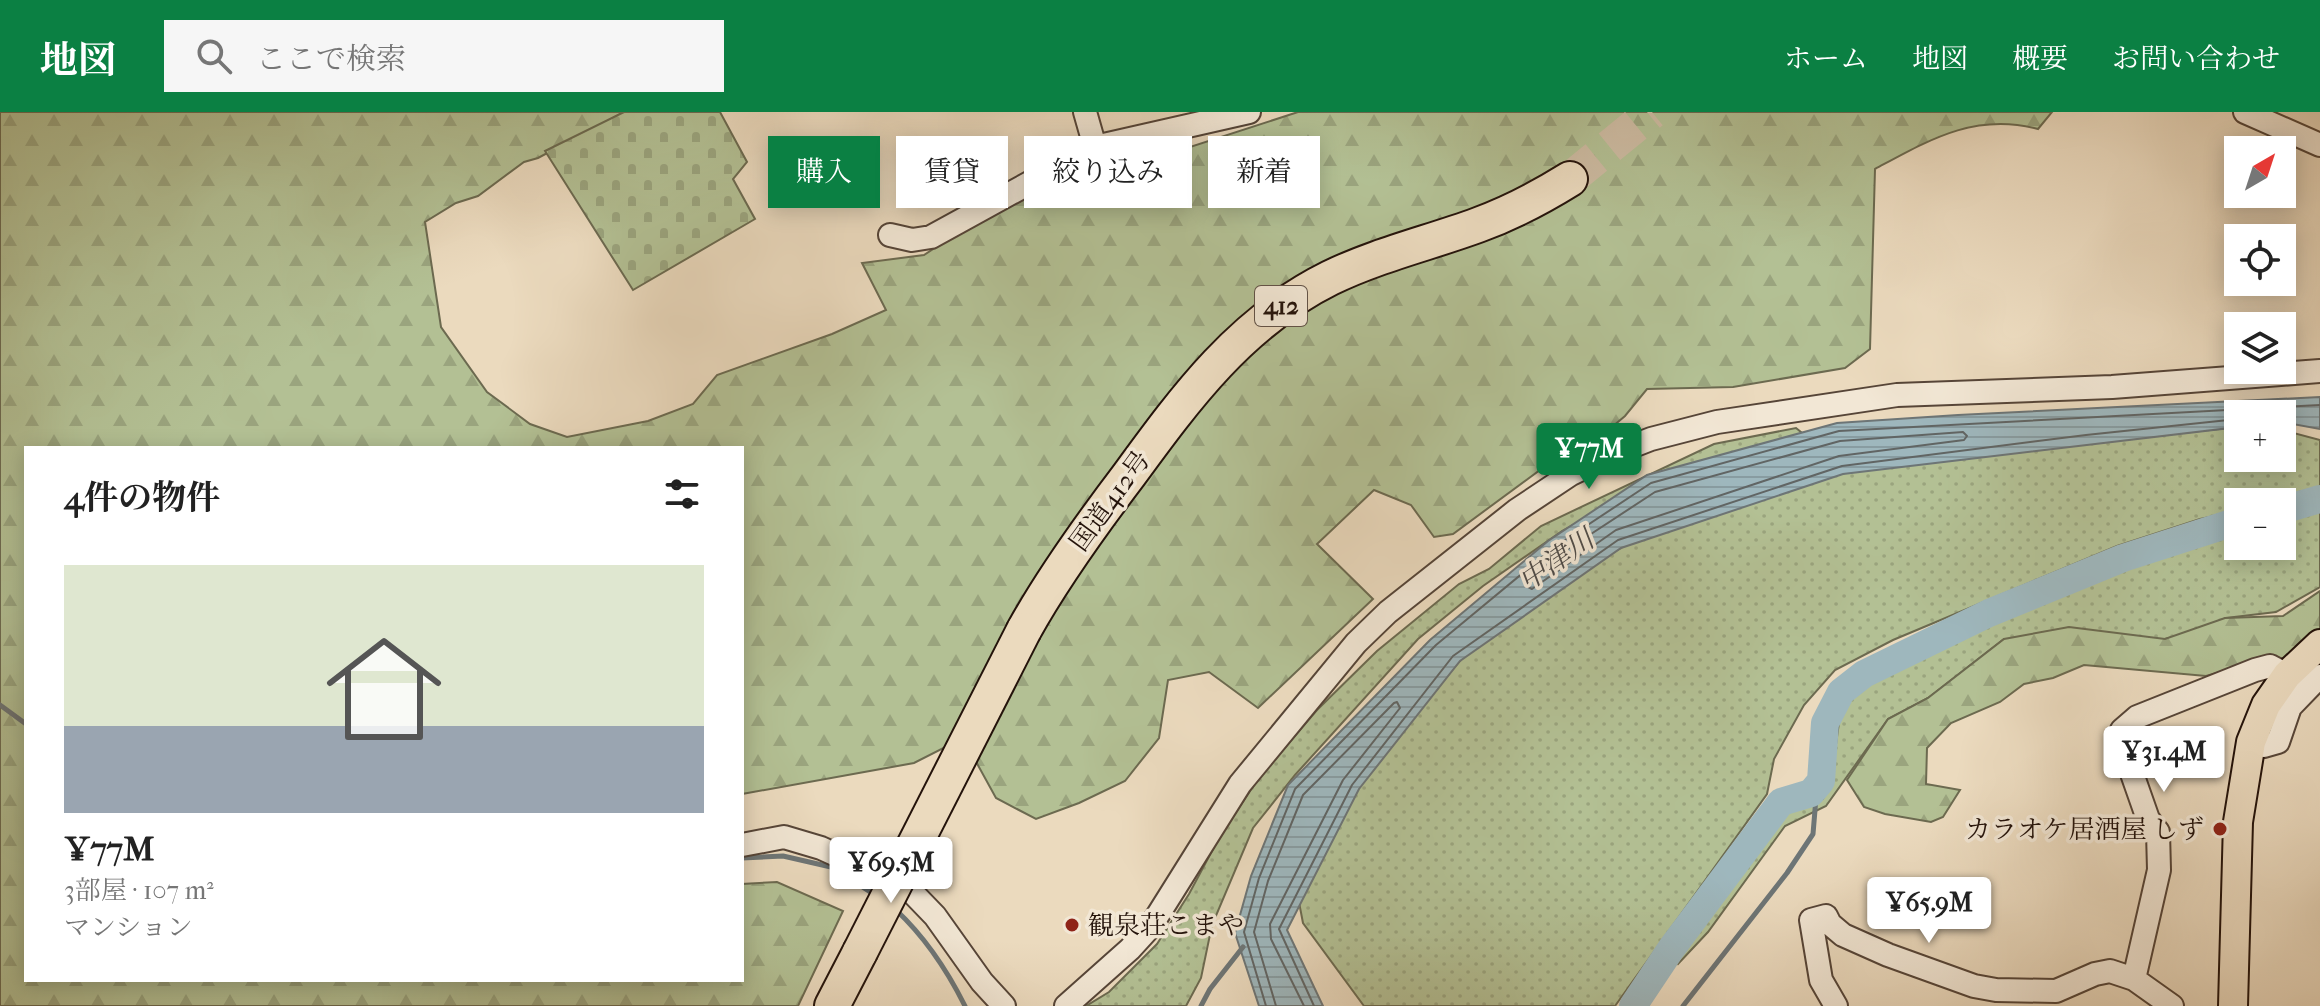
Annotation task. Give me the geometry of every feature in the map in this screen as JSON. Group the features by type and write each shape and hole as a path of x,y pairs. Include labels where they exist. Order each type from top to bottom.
{"highway":[{"name":"国道412号","path":"832,1006 1024,630 1076,546 1193,389 1232,347 1277,309 1331,278 1505,215 1570,179"}],"main road":[{"path":"2233,1006 2238,822 2251,742 2266,705 2287,675 2320,644"}],"street":[{"path":"1085,112 1092,136"},
{"path":"1143,136 1249,112"},
{"path":"2245,112 2320,145"},
{"path":"890,235 912,240 931,237 1024,186"},
{"path":"1066,1006 1151,926 1240,784 1356,643 1388,612 1517,510 1588,465 1651,439 1705,425 1897,395 2112,387 2320,371"},
{"path":"2134,979 2159,870 2158,832 2148,819 2122,745 2122,730 2137,717 2255,670 2270,666 2287,675"},
{"path":"2251,742 2264,746 2278,742 2290,707 2320,676"},
{"path":"744,845 784,837 821,848 907,887 935,916 982,982 1004,1006"},
{"path":"1836,1006 1821,980 1811,920 1826,916 1843,935 1888,955 1985,989 2056,991 2110,971 2134,979 2167,1004"}],"green space":[{"path":"0,112 624,112 538,158 524,162 478,196 456,203 425,222 441,327 487,392 530,424 567,437 648,421 693,404 717,375 832,334 886,310 862,263 924,255 995,208 1008,208 1008,199 1024,189 1024,208 1192,208 1192,146 1208,141 1208,208 1320,208 1320,136 1224,136 1298,112 2052,112 2038,129 1994,124 1973,127 1934,139 1875,169 1870,349 1845,368 1733,387 1647,389 1625,416 1600,437 1569,442 1544,467 1453,534 1434,537 1411,505 1374,490 1317,544 1373,599 1258,708 1209,672 1168,680 1159,738 1125,781 1036,819 996,798 963,738 914,763 744,794 744,446 24,446 24,982 744,982 744,884 777,882 843,911 798,1006 0,1006"},
{"path":"624,112 720,112 747,162 733,179 755,219 633,290 545,151"},
{"path":"1796,428 1807,437 1609,505 1562,531 1483,586 1418,639 1295,775 1253,828 1212,925 1201,978 1186,1006 1086,1006 1109,992 1157,944 1189,894 1220,836 1258,779 1317,710 1377,651 1459,584 1489,569 1541,526 1714,444"},
{"path":"2224,428 2224,472 2296,472 2296,434 2320,440 2320,492 2296,498 2296,488 2224,488 2224,514 2117,546 1893,640 1835,670 1804,705 1774,759 1767,794 1615,1006 1364,1006 1303,923 1298,897 1337,819 1397,733 1465,655 1548,589 1676,517 1879,465"},
{"path":"2320,507 2320,587 2276,612 2226,618 2165,639 2004,639 1928,698 1888,719 1826,806 1785,826 1708,932 1678,964 1673,958 1776,819 1795,808 1823,799 1833,766 1841,708 1899,661 2104,572 2205,537 2224,532 2224,560 2296,560 2296,514"},
{"path":"2320,591 2320,632 2285,659 2274,657 2206,676 2084,665 2053,678 2024,684 2000,702 1951,723 1927,748 1926,784 1960,790 1943,817 1931,822 1864,807 1847,780 1888,719 1928,698 2004,639 2069,627 2165,639 2225,618 2283,616"}],"water":[{"path":"2320,397 2320,429 2296,425 2296,400 2260,400"},
{"name":"中津川","path":"2224,402 2224,429 1843,474 1621,548 1460,661 1359,789 1287,930 1323,1006 1259,1006 1235,933 1251,876 1288,785 1430,640 1548,541 1647,475 1837,423"}],"waterway":[{"path":"2296,506 2320,499"},
{"path":"1633,1006 1671,949 1781,802 1811,793 1821,781 1825,723 1841,692 1864,674 1989,613 2123,558 2224,526"},
{"path":"0,705 24,723"},
{"path":"1683,1006 1787,873 1813,834 1817,786"},
{"path":"744,858 783,856 831,867 875,895"},
{"path":"896,910 935,955 965,1006"},
{"path":"1201,1006 1210,989 1243,947"}],"tunnel":[{"path":"1570,179 1652,112"}],"place":[{"name":"カラオケ居酒屋 しず","path":"2220,829"},
{"name":"観泉荘こまや","path":"1072,925"}]}
